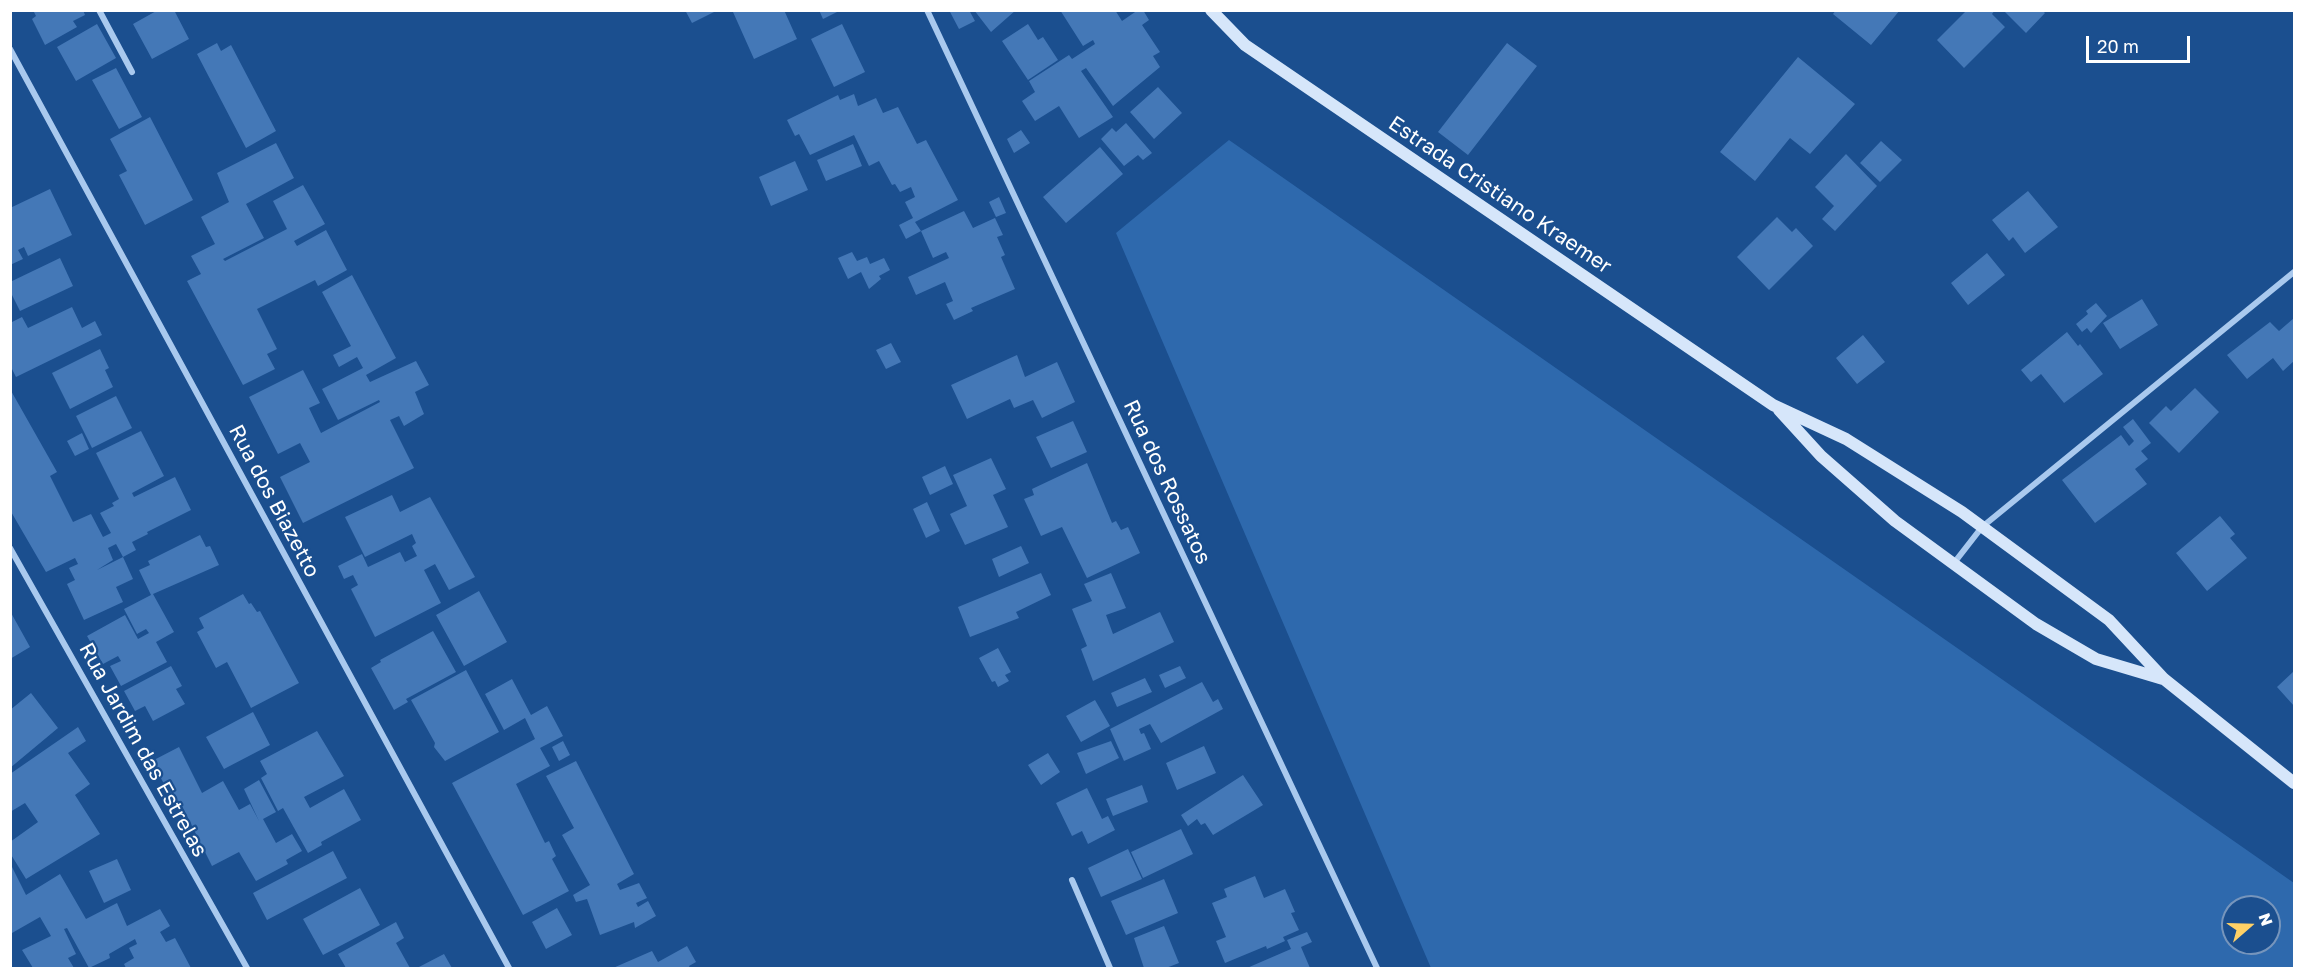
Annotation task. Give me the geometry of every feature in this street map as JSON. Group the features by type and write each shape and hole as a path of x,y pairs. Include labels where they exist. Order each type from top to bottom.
{"main road":[{"name":"Estrada Cristiano Kraemer","path":"1211,10 1245,45 1773,405 1846,439 1982,526 2109,620 2164,679 2295,783"},
{"name":"Estrada Cristiano Kraemer","path":"1773,405 1821,456 1886,514 2036,624 2096,659 2164,679"}],"street":[{"path":"99,10 132,72"},
{"name":"Rua dos Rossatos","path":"927,10 1377,969"},
{"name":"Rua dos Biazetto","path":"10,49 509,969"},
{"path":"1953,564 1982,526 2295,272"},
{"name":"Rua Jardim das Estrelas","path":"10,548 247,969"},
{"path":"1072,880 1110,969"}],"shaded area":[{"path":"1229,140 2294,883 2294,968 1431,968 1116,233"}],"building":[{"path":"33,10 83,10 85,15 73,21 77,27 45,45 32,19 36,16"},
{"path":"158,10 174,10 189,39 152,59 133,24"},
{"path":"685,10 718,10 692,23"},
{"path":"784,10 797,39 754,59 733,12"},
{"path":"819,10 841,10 823,19"},
{"path":"949,10 969,10 975,21 959,29"},
{"path":"974,10 1016,10 991,32"},
{"path":"1060,10 1115,10 1122,21 1138,10 1143,10 1149,20 1142,25 1160,52 1153,56 1160,67 1113,106 1086,68 1081,71 1113,117 1079,138 1059,106 1035,121 1022,101 1035,92 1029,81 1069,55 1072,59 1095,44 1093,40 1083,46"},
{"path":"1836,10 1900,10 1871,45 1833,14"},
{"path":"1967,10 1995,10 1992,14 2005,27 1964,68 1937,40"},
{"path":"2003,10 2042,10 2045,13 2026,33"},
{"path":"97,24 116,58 76,81 57,47"},
{"path":"842,24 865,72 834,87 811,39"},
{"path":"1028,24 1038,40 1043,37 1058,60 1028,80 1002,41"},
{"path":"217,43 221,51 231,45 276,131 246,148 197,54"},
{"path":"1507,43 1537,66 1468,155 1438,132"},
{"path":"1798,57 1855,104 1810,154 1790,138 1755,181 1720,152"},
{"path":"116,68 142,117 119,129 92,80"},
{"path":"1158,87 1182,113 1154,139 1130,112"},
{"path":"854,94 858,106 876,98 883,113 898,107 917,144 926,140 958,200 915,222 921,231 906,239 899,225 913,218 905,202 915,197 911,187 900,192 895,184 892,185 879,161 869,166 854,135 810,155 799,134 795,136 787,120 838,95 840,100"},
{"path":"150,117 193,200 145,225 119,175 127,171 110,139"},
{"path":"1126,123 1152,153 1143,160 1138,155 1124,166 1101,139 1112,128 1116,132"},
{"path":"1021,130 1030,143 1014,153 1007,139"},
{"path":"1881,141 1902,160 1880,182 1860,163"},
{"path":"276,143 294,178 246,204 264,238 223,259 225,261 287,229 273,201 303,185 325,224 294,241 297,246 326,230 347,270 318,286 315,280 257,309 277,349 267,354 275,369 243,385 187,281 201,274 191,256 215,244 201,217 229,202 217,173"},
{"path":"853,144 862,166 826,181 817,160"},
{"path":"1100,147 1123,174 1066,223 1043,197"},
{"path":"1846,154 1877,186 1835,231 1822,219 1834,206 1815,187"},
{"path":"795,161 808,190 771,206 759,177"},
{"path":"50,189 72,235 28,256 24,247 18,250 23,259 10,265 10,208"},
{"path":"2028,191 2058,227 2025,253 2013,237 2009,241 1992,220"},
{"path":"999,197 1006,213 996,217 989,202"},
{"path":"964,211 973,228 995,218 1003,235 997,237 1005,255 1001,257 1015,289 971,308 973,311 954,320 946,304 953,301 945,282 916,295 908,277 949,258 946,252 933,258 921,231"},
{"path":"1777,217 1792,232 1796,228 1813,246 1769,290 1737,257"},
{"path":"852,252 857,261 867,257 870,264 884,258 890,270 879,276 881,279 869,289 861,272 848,279 838,258"},
{"path":"1987,253 2005,275 1968,305 1951,283"},
{"path":"60,258 73,286 20,311 10,291 10,282"},
{"path":"352,275 396,358 366,375 370,382 416,361 429,385 415,392 424,414 404,426 399,416 390,420 414,468 303,523 280,477 310,462 300,443 278,454 249,397 303,370 320,403 309,408 321,433 380,402 379,400 338,420 322,389 363,368 357,357 339,367 333,355 351,346 322,292"},
{"path":"2142,299 2158,325 2120,349 2103,323"},
{"path":"2096,303 2107,316 2091,333 2087,328 2082,332 2076,324"},
{"path":"72,307 82,328 95,321 102,335 16,377 10,365 10,323 22,317 28,328"},
{"path":"2294,318 2294,361 2283,371 2273,358 2247,379 2227,355 2270,322 2279,331"},
{"path":"2067,332 2078,346 2080,344 2103,374 2064,403 2041,374 2031,382 2021,370"},
{"path":"1863,335 1885,362 1857,384 1836,358"},
{"path":"891,343 901,362 886,369 876,350"},
{"path":"100,349 109,368 105,370 113,387 70,409 52,373"},
{"path":"1017,355 1025,377 1057,362 1075,402 1042,418 1033,400 1014,408 1010,399 967,419 951,385"},
{"path":"2195,388 2219,412 2179,453 2149,423 2166,406 2171,411"},
{"path":"10,389 57,472 50,476 73,522 91,514 103,537 111,533 100,513 114,506 112,503 119,499 96,453 141,431 164,476 132,493 134,497 175,477 191,510 132,542 136,550 123,557 133,579 116,587 123,602 84,620 67,584 75,580 69,568 78,564 75,558 46,572 10,510","holes":["116,544 123,557 97,570 113,560 108,548"]},
{"path":"116,396 132,428 92,448 76,416"},
{"path":"2133,419 2151,443 2141,451 2148,459 2135,469 2147,484 2095,523 2062,480 2121,435 2129,446 2134,441 2123,427"},
{"path":"1073,421 1087,452 1051,468 1036,437"},
{"path":"82,433 89,449 75,456 67,441"},
{"path":"991,458 1006,489 993,495 1008,527 965,545 950,514 967,506 953,475"},
{"path":"1087,463 1112,523 1116,521 1121,530 1128,527 1140,553 1087,578 1062,527 1041,536 1024,499 1034,495 1032,489"},
{"path":"945,466 953,484 930,495 922,477"},
{"path":"392,495 400,512 430,497 475,577 449,590 435,564 424,570 441,603 375,637 351,589 358,585 353,575 344,579 338,566 362,554 368,567 400,552 405,562 417,556 412,546 416,543 412,534 365,557 345,517"},
{"path":"927,502 940,531 926,538 913,509"},
{"path":"2220,516 2235,534 2230,538 2247,558 2207,591 2176,553"},
{"path":"200,535 206,547 210,546 219,565 153,594 174,632 156,642 167,662 121,686 110,666 121,661 118,656 103,664 87,636 125,615 138,639 149,633 146,629 137,634 124,609 151,595 139,570 150,565 148,561"},
{"path":"1021,546 1029,563 999,577 992,559"},
{"path":"1041,573 1051,595 1016,612 1019,618 970,637 958,607"},
{"path":"1111,573 1126,608 1106,615 1113,634 1160,612 1174,642 1093,681 1081,649 1087,646 1072,609 1092,601 1084,584"},
{"path":"479,591 507,642 464,666 436,615"},
{"path":"243,594 257,612 260,611 299,683 251,708 227,662 216,668 197,632 204,628 199,618"},
{"path":"10,611 30,647 10,659"},
{"path":"433,631 456,672 406,699 408,702 394,710 371,668 381,662 380,660"},
{"path":"998,648 1011,672 1005,675 1009,681 998,687 995,681 992,682 979,658"},
{"path":"171,666 182,686 176,689 185,704 153,721 145,706 135,711 124,691"},
{"path":"1180,666 1186,678 1165,688 1159,675"},
{"path":"466,670 499,732 445,761 434,747 435,743 411,700"},
{"path":"2294,671 2294,706 2277,687"},
{"path":"1145,678 1152,692 1117,707 1111,693"},
{"path":"512,679 531,715 547,706 563,736 540,748 550,766 516,784 545,843 549,841 556,856 552,859 569,891 523,915 452,783 535,739 525,718 504,730 485,694"},
{"path":"1202,682 1213,702 1218,699 1223,709 1161,743 1150,724 1139,729 1141,734 1144,733 1151,749 1124,761 1110,729"},
{"path":"31,693 58,728 10,768 10,710"},
{"path":"1095,700 1110,726 1081,742 1066,716"},
{"path":"253,712 270,745 224,769 206,737"},
{"path":"78,727 86,741 68,753 90,784 75,795 100,834 26,879 10,853 10,842 38,822 25,803 10,812 10,774"},
{"path":"317,731 344,776 304,797 310,808 344,789 361,820 321,842 322,845 308,853 283,808 278,811 261,778 267,774 260,761"},
{"path":"563,741 570,755 559,761 552,747"},
{"path":"1111,741 1119,758 1086,774 1077,753"},
{"path":"1204,746 1216,773 1177,790 1166,763"},
{"path":"179,747 202,793 223,781 239,810 250,804 259,821 244,789 259,780 276,812 263,819 276,843 292,834 302,851 286,860 288,864 256,881 239,852 212,866 181,804 176,807 152,761"},
{"path":"1048,753 1060,772 1041,785 1028,765"},
{"path":"576,761 634,874 617,884 620,890 639,883 647,898 636,903 638,907 648,901 656,916 635,928 634,922 600,935 587,899 576,902 573,895 590,885 562,835 574,828 546,776"},
{"path":"1243,775 1263,805 1213,835 1205,823 1201,825 1197,819 1188,826 1181,815"},
{"path":"1142,785 1148,802 1113,816 1106,799"},
{"path":"1087,788 1102,819 1108,816 1115,830 1088,844 1082,831 1072,836 1056,803"},
{"path":"1181,829 1193,854 1143,878 1131,852"},
{"path":"1128,849 1142,879 1101,897 1088,868"},
{"path":"333,851 347,878 267,920 253,893"},
{"path":"117,859 131,890 104,903 89,871"},
{"path":"10,863 26,895 60,874 86,919 117,903 127,926 160,909 170,926 160,932 166,942 175,938 191,968 126,968 124,964 134,958 129,948 137,944 135,939 109,954 110,958 89,968 67,928 64,929 76,954 68,958 74,968 33,968 22,950 51,936 40,917 12,933 10,931"},
{"path":"1255,876 1264,898 1285,889 1295,912 1291,913 1299,930 1283,937 1285,941 1267,949 1266,946 1225,963 1216,941 1226,937 1212,903 1227,897 1224,889"},
{"path":"1164,879 1178,913 1126,935 1111,901"},
{"path":"360,888 380,925 323,955 303,919"},
{"path":"557,908 572,935 546,949 532,922"},
{"path":"396,922 404,938 396,943 410,968 346,968 338,954"},
{"path":"1164,926 1179,963 1166,968 1144,968 1134,938"},
{"path":"1307,932 1312,942 1301,947 1310,968 1247,968 1291,949 1287,940"},
{"path":"687,946 696,962 689,966 690,968 613,968 652,951 658,962"},
{"path":"444,954 452,968 417,968"}]}
